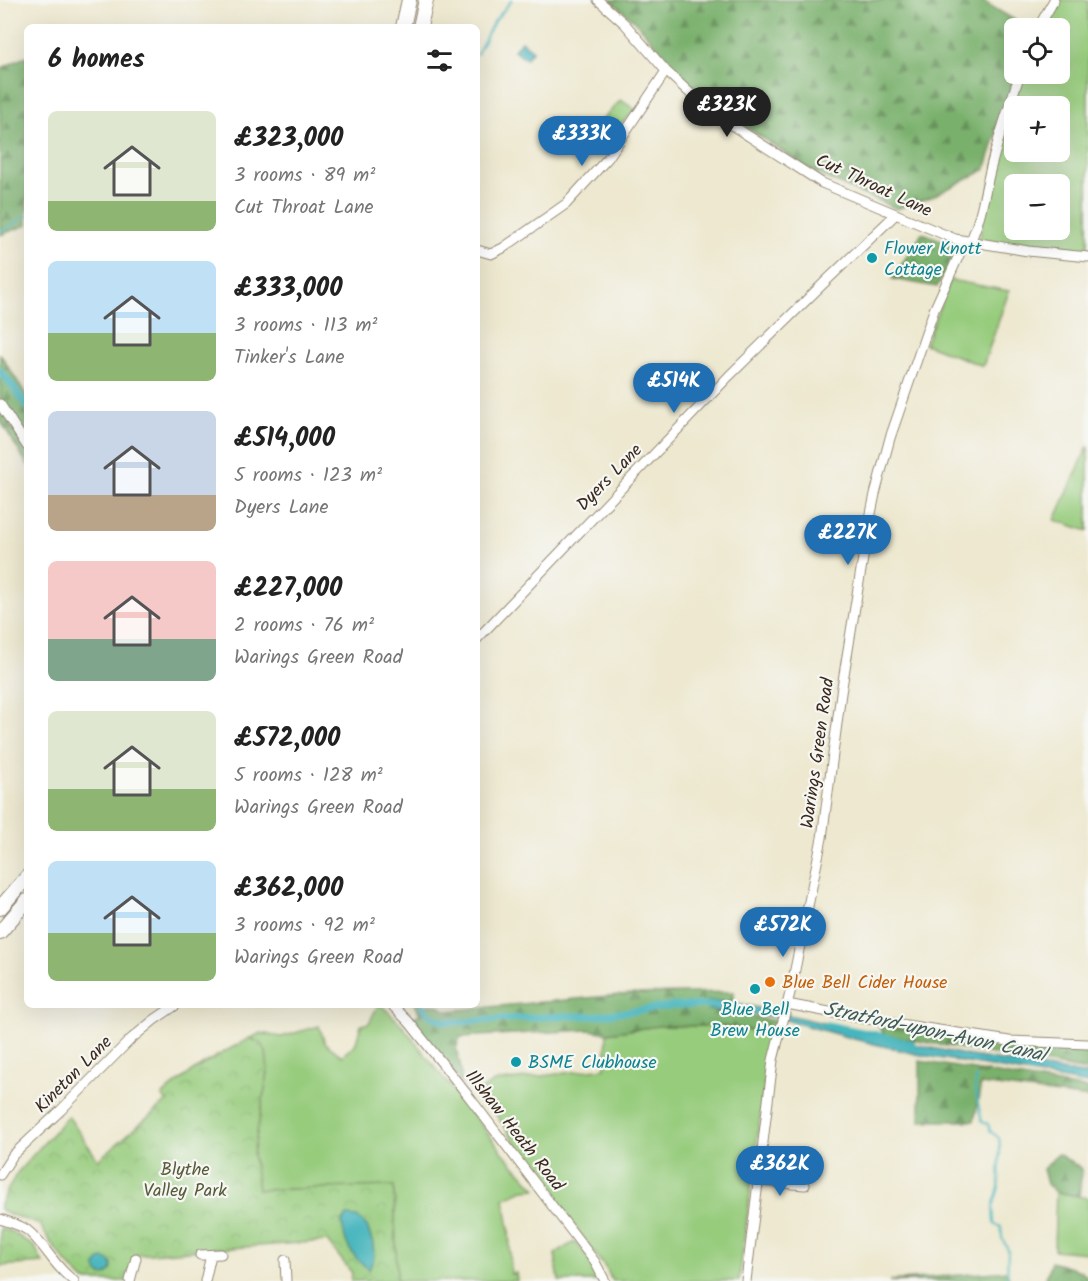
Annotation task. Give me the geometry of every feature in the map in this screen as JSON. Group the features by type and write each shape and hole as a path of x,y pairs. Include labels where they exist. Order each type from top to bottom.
{"highway":[{"path":"404,24 409,0"},
{"path":"421,24 426,0"},
{"path":"0,908 24,881"},
{"path":"0,932 24,904"}],"street":[{"name":"Cut Throat Lane","path":"598,0 625,24 666,71 692,95 730,124 822,183 946,236 968,242 1028,251 1088,257"},
{"path":"1044,18 1054,0"},
{"path":"480,251 491,254 503,248 566,204 608,158 666,71"},
{"name":"Warings Green Road","path":"746,1281 773,1060 791,989 822,838 841,693 867,532 890,438 934,310 976,230 990,170 1017,84"},
{"name":"Dyers Lane","path":"480,636 729,376 826,279 896,214"},
{"path":"0,404 24,441"},
{"path":"791,989 798,1000 807,1007"},
{"path":"786,1007 807,1007 855,1017 1009,1041 1088,1044"},
{"name":"Kineton Lane","path":"0,1175 13,1155 131,1039 172,1008"},
{"name":"Illshaw Heath Road","path":"395,1008 470,1098 595,1262 605,1281"},
{"path":"758,1181 805,1185"},
{"path":"0,1219 27,1229 67,1277 74,1281"},
{"path":"200,1255 221,1254"},
{"path":"205,1281 211,1255"},
{"path":"130,1281 136,1258"},
{"path":"285,1260 286,1281"}],"green space":[{"path":"610,0 981,0 1011,18 1004,18 1004,84 1013,84 1009,96 1004,96 1004,111 985,170 931,197 897,209 817,174 723,112 682,79 637,23"},
{"path":"1058,0 1088,0 1088,252 1028,248 979,240 995,164 1004,135 1004,162 1070,162 1070,96 1016,96 1020,84 1070,84 1070,18 1048,18"},
{"path":"24,57 24,226 0,235 0,69"},
{"path":"621,100 636,110 612,132 600,122"},
{"path":"922,233 959,246 937,287 892,279"},
{"path":"950,280 1009,291 983,366 925,344"},
{"path":"0,354 24,391 24,434 0,398"},
{"path":"0,408 24,445 24,459 0,420"},
{"path":"1088,446 1088,531 1055,520"},
{"path":"734,992 733,1014 776,1021 773,1034 723,1026 659,1026 607,1033 589,1030 460,1037 456,1049 462,1084 411,1019 420,1014 417,1008 442,1008 446,1011 631,994"},
{"path":"376,1008 384,1008 400,1023 505,1155 536,1189 523,1190 504,1199 509,1229 511,1274 516,1273 517,1281 397,1281 394,1186 258,1190 253,1154 268,1072 260,1043 250,1038 261,1033 281,1037 319,1026 325,1043 342,1056 356,1043 361,1025 369,1023"},
{"path":"888,1025 1006,1045 1088,1049 1088,1071 885,1035 879,1027"},
{"path":"659,1026 723,1026 773,1034 767,1063 739,1281 612,1281 607,1270 480,1091 494,1082 605,1068 607,1033"},
{"name":"Blythe Valley Park","path":"250,1038 260,1043 266,1052 268,1072 253,1154 258,1190 394,1186 397,1281 351,1281 352,1273 327,1241 135,1255 127,1281 84,1281 52,1245 40,1225 0,1209 0,1204 17,1173 68,1116 98,1160 167,1101 162,1096 183,1078"},
{"path":"920,1061 1088,1089 1088,1098 981,1084 974,1121 920,1121"},
{"path":"1058,1154 1082,1169 1079,1196 1056,1192 1047,1184 1043,1169"},
{"path":"1056,1192 1088,1198 1088,1253 1054,1250"},
{"path":"0,1228 12,1232 35,1247 43,1263 0,1266"},
{"path":"574,1242 585,1253 600,1281 559,1281 555,1254"},
{"path":"1051,1262 1078,1270 1088,1277 1088,1281 1045,1281"},
{"path":"1007,1271 1010,1281 890,1281"}],"water":[{"path":"521,41 533,50 526,59 514,50"},
{"path":"708,1001 733,1002 965,1055 1088,1075 1088,1084 916,1054 775,1017 708,1010"},
{"path":"347,1216 357,1217 367,1226 373,1244 374,1257 369,1270 353,1254 347,1244 342,1222"},
{"path":"104,1259 110,1261 112,1267 110,1273 104,1275 98,1273 96,1267 98,1261"}],"waterway":[{"path":"480,48 493,23 512,0"},
{"path":"0,232 24,218"},
{"name":"Stratford-upon-Avon Canal","path":"0,371 24,402"},
{"name":"Stratford-upon-Avon Canal","path":"424,1008 435,1018 454,1022 591,1016 675,1006 715,1005"},
{"name":"Stratford-upon-Avon Canal","path":"827,1025 912,1044"},
{"path":"976,1077 975,1089 982,1122 988,1124 990,1131 999,1138 999,1187 993,1207 994,1223 1001,1227 1002,1238 1008,1250 1007,1281"}],"place":[{"name":"Flower Knott Cottage","path":"872,258"},
{"name":"Blue Bell Cider House","path":"770,982"},
{"name":"Blue Bell Brew House","path":"755,989"},
{"name":"BSME Clubhouse","path":"516,1062"}]}
